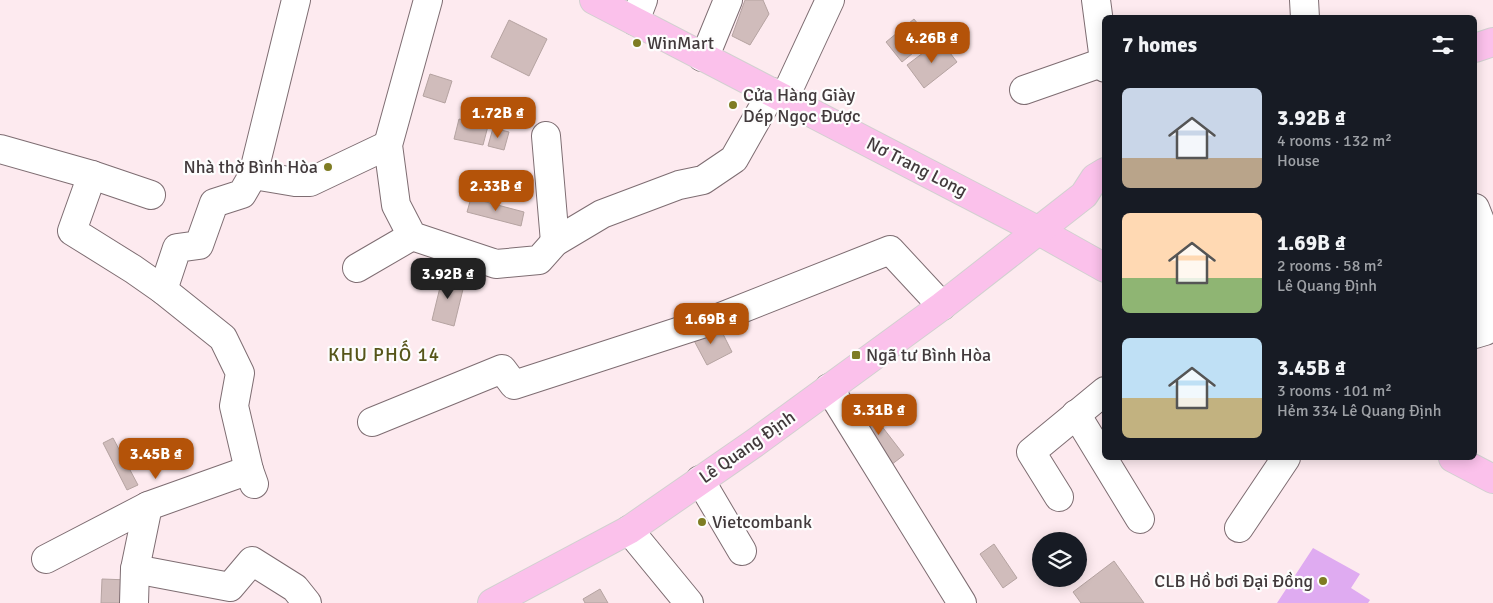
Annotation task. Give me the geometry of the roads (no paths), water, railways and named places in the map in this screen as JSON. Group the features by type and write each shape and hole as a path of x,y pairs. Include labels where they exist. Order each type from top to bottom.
{"main road":[{"name":"Nơ Trang Long","path":"594,0 639,11 702,57 1039,231 1102,266"},
{"path":"1477,47 1493,42"},
{"name":"Lê Quang Định","path":"492,603 630,530 756,442 942,306 1039,231 1094,193 1094,178 1102,174"},
{"path":"1457,460 1493,479"}],"street":[{"path":"163,290 177,248 199,245 214,203 242,194 253,175 296,0"},
{"path":"428,0 388,145 396,205 412,236 496,264 539,260 555,242 602,214 679,185 703,180 734,158 778,96 830,0"},
{"path":"702,57 710,44 728,0"},
{"path":"1096,0 1102,49"},
{"path":"1304,0 1304,15"},
{"path":"1024,90 1102,66"},
{"path":"546,136 555,242"},
{"path":"253,175 295,182 310,182 388,145"},
{"path":"0,148 92,175 151,195"},
{"path":"46,559 148,506 251,477 234,406 240,373 224,338 163,290 72,231 92,175"},
{"path":"1477,212 1492,246 1486,331 1477,333"},
{"path":"357,268 412,236"},
{"path":"372,422 502,369 514,385 708,322 890,250 942,306"},
{"path":"829,388 962,603"},
{"path":"1059,497 1031,452 1102,392"},
{"path":"1076,414 1102,457"},
{"path":"1104,460 1140,519"},
{"path":"1238,528 1285,460"},
{"path":"700,480 742,551"},
{"path":"134,603 135,569 148,506"},
{"path":"630,530 689,603"},
{"path":"135,569 230,587 252,561 295,588 307,603"}],"place":[{"name":"WinMart","path":"637,43"},
{"name":"Cửa Hàng Giày Dép Ngọc Được","path":"733,105"},
{"name":"Nhà thờ Bình Hòa","path":"328,167"},
{"name":"Ngã tư Bình Hòa","path":"856,355"},
{"name":"Vietcombank","path":"702,522"},
{"name":"CLB Hồ bơi Đại Đồng","path":"1323,581"}],"district":[{"name":"KHU PHỐ 14","path":"384,355"}]}
